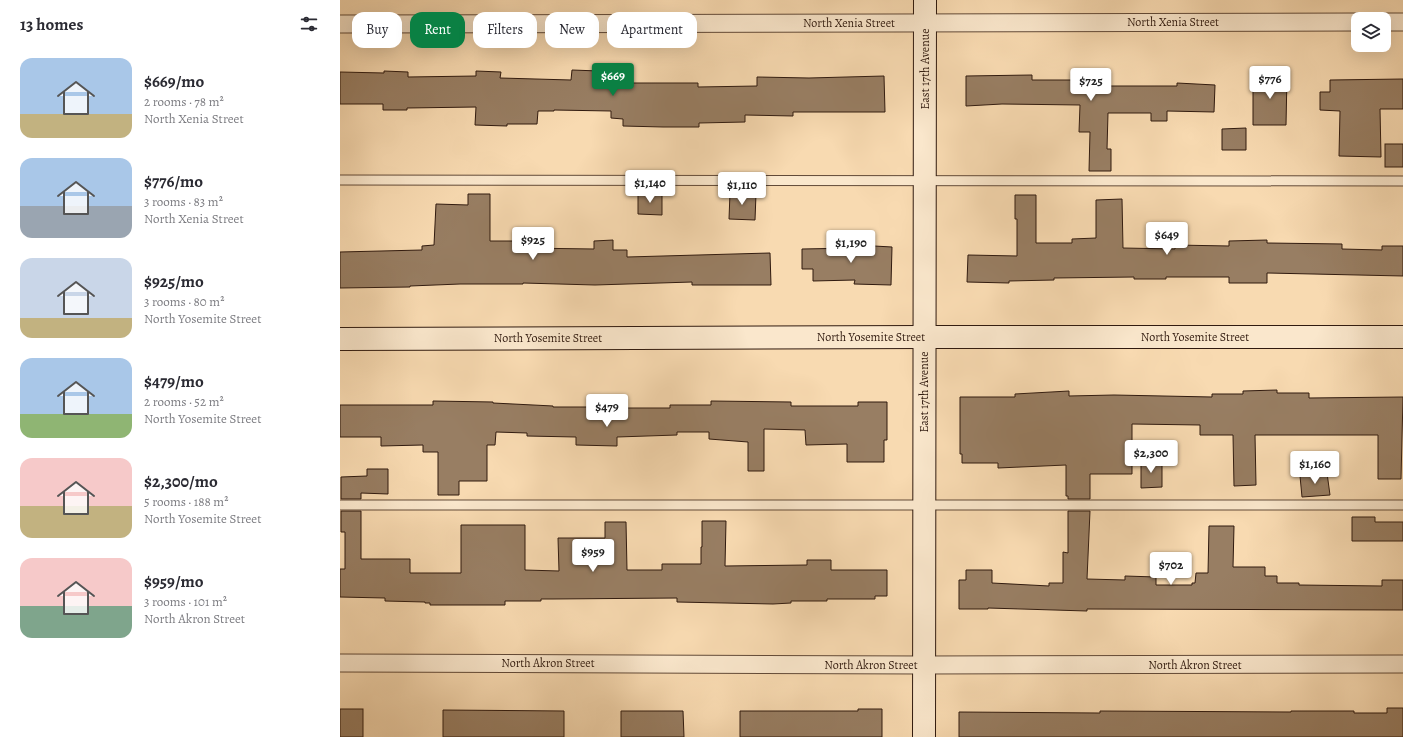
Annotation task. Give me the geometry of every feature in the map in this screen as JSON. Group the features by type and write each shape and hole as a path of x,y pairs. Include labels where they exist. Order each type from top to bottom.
{"main road":[{"name":"East 17th Avenue","path":"924,737 925,0"},
{"name":"North Yosemite Street","path":"340,339 1403,337"}],"street":[{"name":"North Xenia Street","path":"340,24 1351,22"},
{"path":"1391,22 1403,22"},
{"name":"North Akron Street","path":"340,662 924,665 1403,664"}],"lane":[{"path":"340,180 1403,181"},
{"path":"340,505 1403,505"}],"building":[{"path":"572,70 599,71 599,83 698,83 698,87 757,86 757,77 809,78 884,76 885,112 793,112 793,116 745,115 745,122 699,123 699,127 663,127 623,126 623,119 611,118 611,111 554,110 538,111 537,124 507,124 507,126 475,125 476,107 407,108 407,110 383,110 383,104 340,104 340,72 408,72 408,77 476,76 476,71 501,72 500,78 571,80"},
{"path":"1253,74 1287,75 1286,125 1253,125"},
{"path":"1032,75 1032,80 1080,80 1080,78 1108,78 1108,86 1177,86 1177,83 1215,85 1214,112 1167,111 1167,121 1151,121 1151,113 1108,113 1107,149 1111,149 1111,171 1089,171 1090,132 1079,132 1080,105 1002,104 966,106 966,76"},
{"path":"1403,79 1403,109 1380,109 1381,157 1339,156 1340,111 1320,110 1320,92 1330,92 1330,80"},
{"path":"1246,128 1246,150 1222,150 1222,129"},
{"path":"1385,144 1403,144 1403,167 1385,167"},
{"path":"638,192 662,193 662,215 638,214"},
{"path":"730,193 756,194 755,220 729,219"},
{"path":"468,194 490,194 490,241 524,241 524,248 594,249 594,241 613,240 613,250 627,250 627,257 770,253 771,285 692,285 692,282 595,285 523,283 340,288 340,252 422,250 422,246 434,245 436,204 468,205"},
{"path":"1015,195 1036,195 1036,243 1072,243 1072,239 1096,238 1096,200 1122,199 1123,248 1175,249 1175,245 1229,246 1229,241 1267,240 1267,243 1342,244 1342,249 1382,250 1382,246 1403,246 1403,276 1267,273 1267,283 1229,283 1229,277 1166,277 1166,279 1134,279 1134,277 1054,278 1054,280 1009,281 1009,283 967,282 968,255 1017,256 1017,219 1015,219"},
{"path":"856,245 892,247 891,285 854,284 855,280 813,281 813,269 802,269 802,249 856,248"},
{"path":"1277,390 1277,393 1309,393 1309,398 1403,397 1401,479 1378,479 1378,435 1255,435 1256,485 1234,486 1233,435 1200,435 1200,425 1132,424 1132,474 1090,474 1090,499 1068,499 1068,496 1066,496 1066,465 998,468 998,463 962,463 962,454 960,454 960,397 1015,397 1015,394 1069,391 1069,396 1114,395 1212,397 1212,394 1243,394 1243,391"},
{"path":"433,401 493,402 553,407 588,407 588,410 670,408 670,405 711,405 711,401 791,402 791,406 858,406 858,402 887,402 887,440 884,440 884,462 847,462 847,444 806,445 805,430 764,429 764,471 748,471 748,442 709,439 709,432 677,432 677,435 617,437 617,446 576,445 576,437 527,436 527,433 496,432 495,445 487,445 487,481 459,481 459,495 438,495 438,452 423,452 423,445 381,446 381,437 340,437 340,405 433,405"},
{"path":"1141,461 1162,461 1162,487 1141,488"},
{"path":"367,469 388,469 388,494 361,493 361,499 341,499 341,477 367,476"},
{"path":"1327,473 1330,495 1302,497 1300,476"},
{"path":"341,511 361,511 361,559 410,559 410,573 461,573 461,525 525,525 525,570 559,571 558,538 605,538 605,522 626,522 627,570 662,570 662,564 701,564 702,521 726,521 725,566 807,565 807,560 831,560 831,570 887,570 887,596 875,596 875,599 827,599 827,601 791,601 791,603 773,604 677,602 677,598 541,599 541,601 505,601 505,605 430,605 430,603 425,602 385,601 385,598 340,597 340,569 345,569 345,532 341,532"},
{"path":"1068,511 1090,511 1087,579 1125,580 1125,576 1156,577 1156,585 1192,585 1192,583 1195,583 1196,573 1208,573 1209,526 1234,526 1233,567 1265,567 1265,576 1277,576 1277,583 1299,583 1299,585 1382,586 1382,580 1403,580 1403,610 1087,609 1087,611 988,608 959,609 959,580 966,580 966,570 992,570 992,583 1049,586 1049,583 1063,583 1063,552 1068,553"},
{"path":"1352,517 1375,517 1375,522 1403,522 1403,541 1352,541"},
{"path":"1387,708 1403,708 1403,737 959,737 959,712 1100,713 1100,711 1354,711 1354,713 1387,713"},
{"path":"340,709 363,709 363,737 340,737"},
{"path":"858,709 882,709 882,737 740,737 740,711 858,711"},
{"path":"443,710 564,711 564,737 443,737"},
{"path":"621,711 683,711 684,737 621,737"}]}
